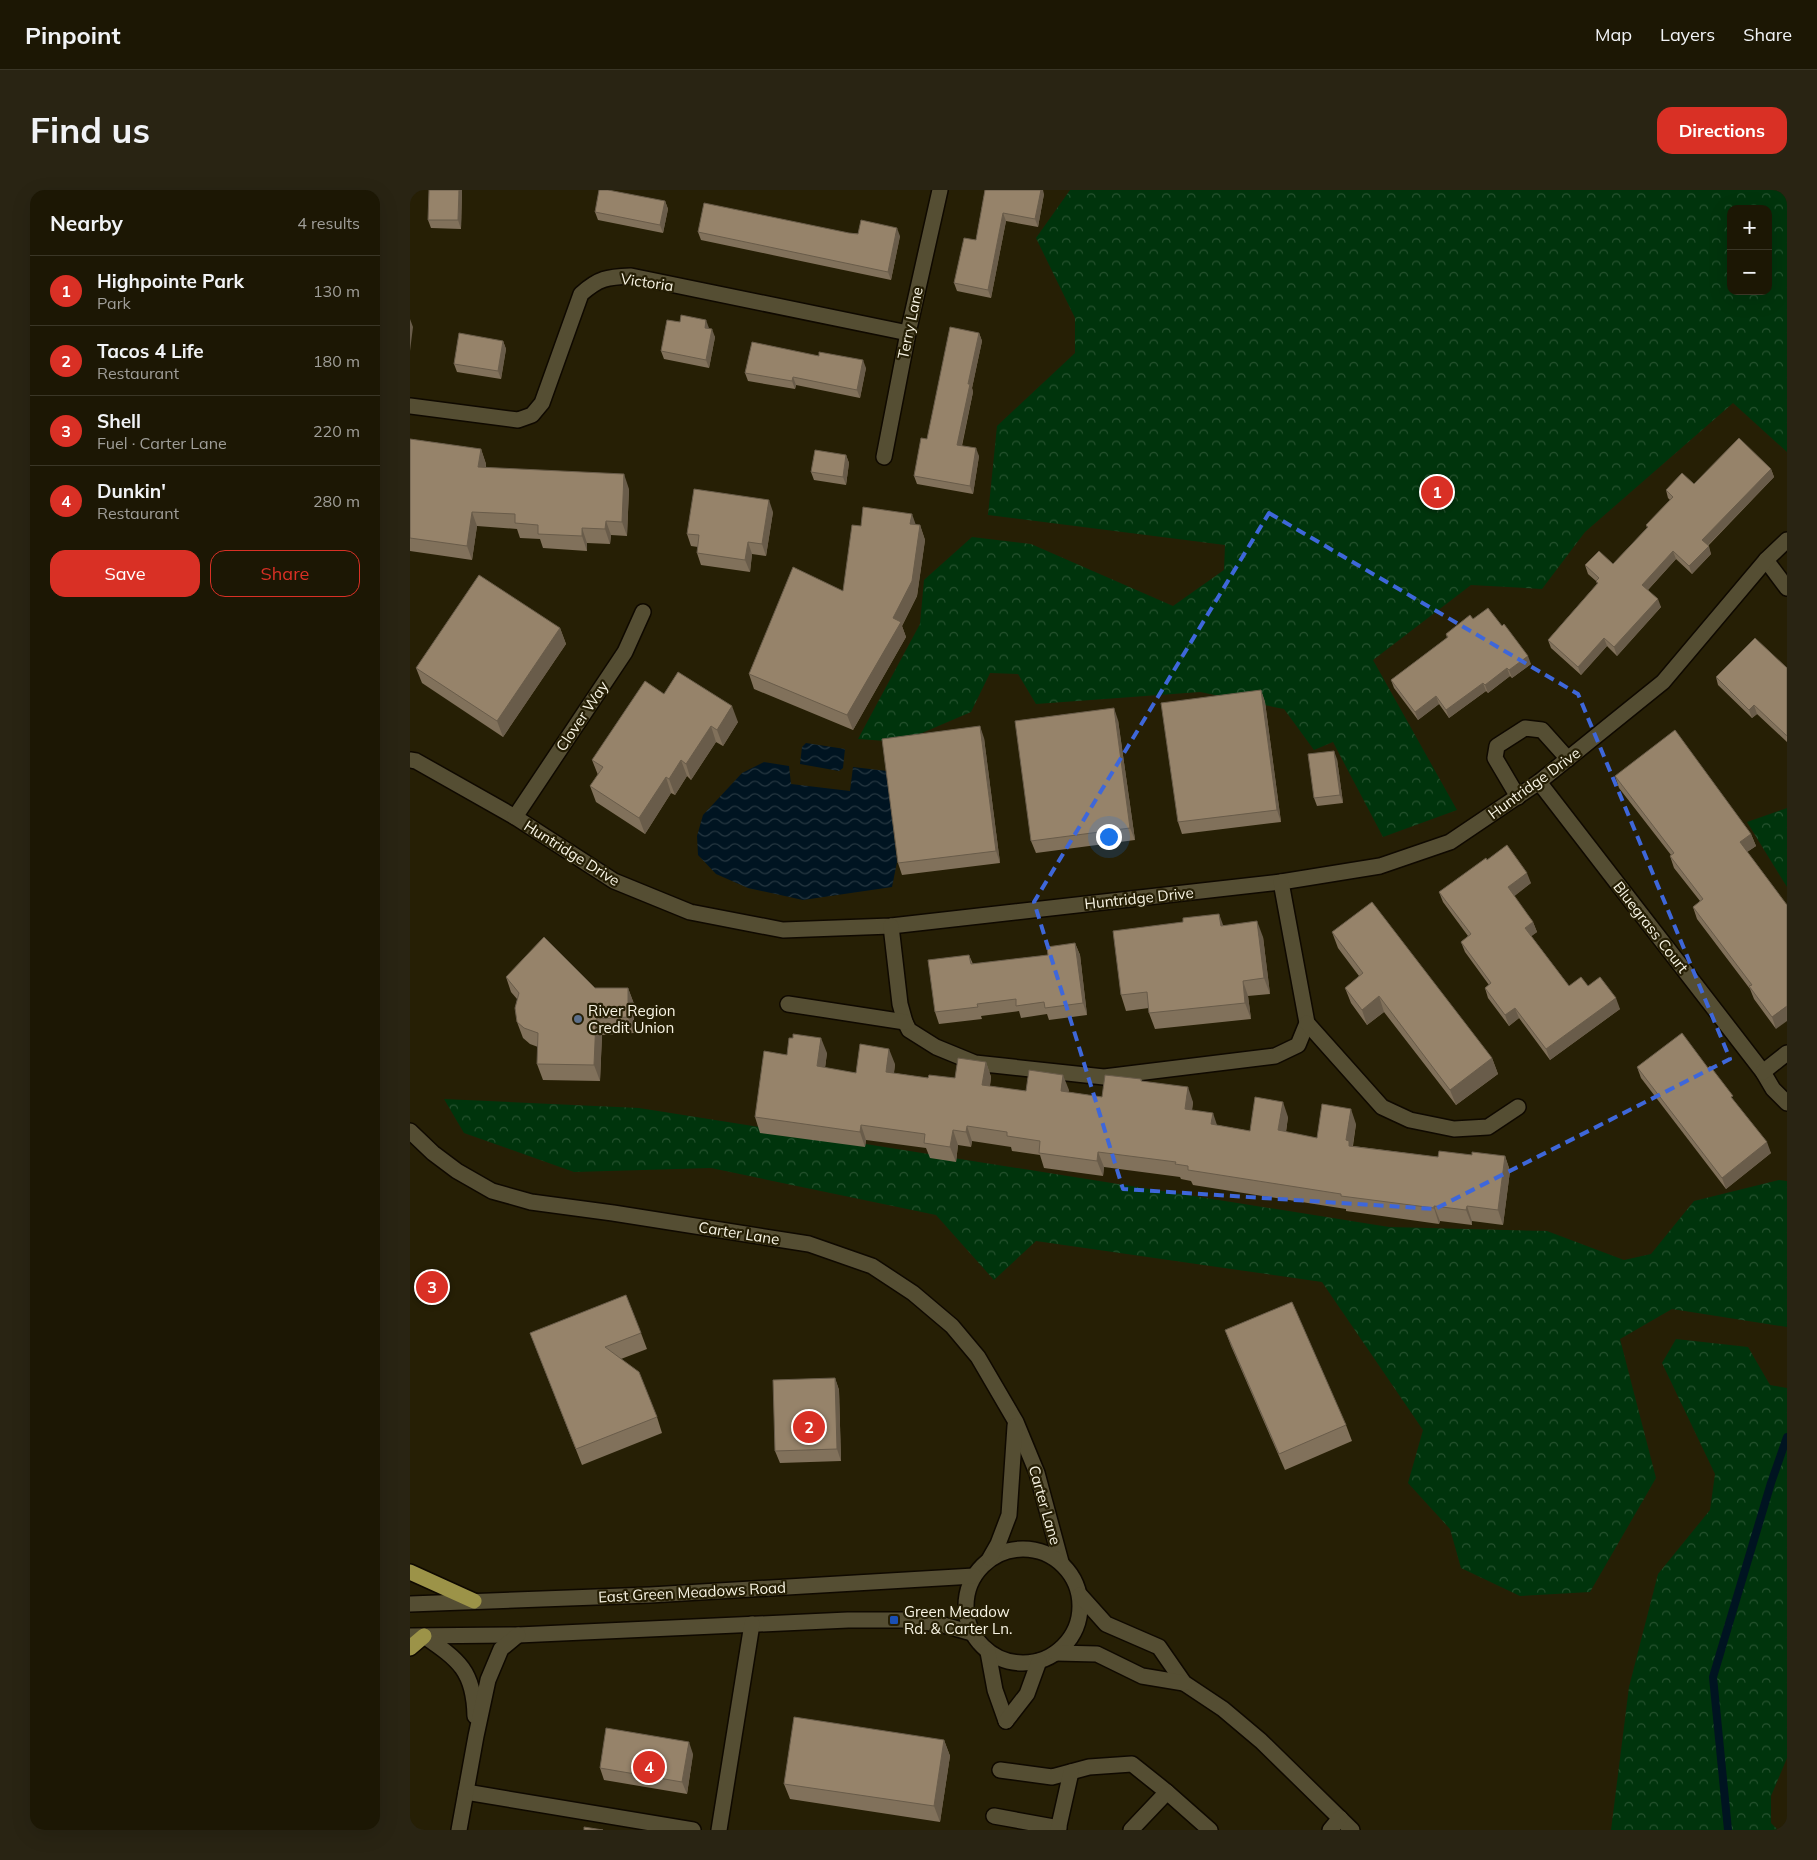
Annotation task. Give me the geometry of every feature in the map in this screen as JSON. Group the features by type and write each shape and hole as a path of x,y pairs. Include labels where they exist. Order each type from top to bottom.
{"main road":[{"path":"410,1572 474,1601"},
{"path":"410,1648 417,1636"}],"street":[{"name":"Terry Lane","path":"884,457 908,333 940,190"},
{"name":"Victoria","path":"410,406 518,420 532,415 542,403 581,294 593,283 610,277 631,276 908,333"},
{"name":"Huntridge Drive","path":"410,760 416,761 515,817 614,882 690,912 782,930 892,926 1281,882 1380,866 1450,842 1518,797 1540,782 1663,682 1766,560 1787,540"},
{"path":"1766,560 1787,588"},
{"name":"Clover Way","path":"515,817 625,652 643,612"},
{"path":"1518,797 1495,758 1497,746 1525,728 1542,730 1568,759"},
{"name":"Bluegrass Court","path":"1540,782 1763,1072 1773,1089 1787,1103"},
{"path":"1281,882 1307,1023 1382,1107 1410,1120 1454,1129 1488,1127 1518,1107"},
{"path":"892,926 900,1004 909,1030 936,1047 975,1063 1104,1077 1275,1056 1298,1045 1307,1023"},
{"path":"788,1004 905,1022"},
{"path":"1763,1072 1787,1054"},
{"name":"Carter Lane","path":"410,1131 433,1153 457,1171 492,1191 507,1196 530,1202 809,1244 872,1266 912,1292 952,1326 978,1357 1016,1422 1037,1473 1061,1562"},
{"name":"Carter Lane","path":"989,1560 998,1544 1009,1515 1016,1422"},
{"path":"1056,1654 1068,1642 1077,1628 1081,1612 1080,1595 1073,1577 1061,1562 1048,1554 1033,1549 1017,1549 1002,1552 980,1567 974,1576 967,1594 966,1614 972,1633 988,1652 1012,1662 1026,1663 1039,1661 1056,1654 1097,1654 1142,1676 1184,1683"},
{"name":"East Green Meadows Road","path":"410,1604 650,1595 974,1576"},
{"path":"1080,1595 1106,1624 1159,1647 1184,1683 1223,1709 1261,1741 1352,1830"},
{"path":"417,1636 518,1635 848,1620 903,1620 940,1624 972,1633"},
{"path":"719,1830 752,1624"},
{"path":"459,1830 488,1680 501,1649 518,1635"},
{"path":"417,1636 444,1650 460,1665 470,1679 474,1698 476,1736"},
{"path":"988,1652 995,1690 1006,1721 1027,1694 1039,1661"},
{"path":"1000,1770 1052,1777 1089,1767 1132,1764 1210,1830"},
{"path":"994,1816 1059,1829 1071,1772"},
{"path":"466,1792 691,1830"},
{"path":"1132,1830 1167,1792"},
{"path":"1330,1830 1340,1818"}],"highlighted area":[{"path":"1269,513 1578,694 1730,1059 1435,1209 1123,1189 1034,902"}],"green space":[{"path":"1070,190 1787,190 1787,452 1733,403 1585,532 1542,589 1471,585 1373,660 1457,810 1383,837 1333,742 1314,750 1284,709 1200,692 1036,704 1018,674 990,673 971,712 901,742 858,739 920,624 924,580 972,537 1031,544 1173,606 1224,570 1225,545 988,515 997,426 1075,353 1075,318 1036,238"},
{"path":"1787,808 1787,887 1747,822"},
{"path":"444,1099 639,1108 1389,1227 1547,1231 1624,1260 1651,1254 1694,1201 1779,1180 1787,1181 1787,1327 1672,1309 1620,1339 1656,1478 1590,1592 1520,1596 1461,1568 1450,1529 1408,1483 1423,1430 1322,1282 1036,1241 994,1280 936,1215 711,1168 574,1172 464,1133"},
{"path":"1676,1339 1748,1347 1770,1385 1787,1388 1787,1758 1771,1796 1771,1823 1778,1830 1611,1830 1629,1687 1658,1574 1710,1510 1715,1474 1662,1363"}],"water":[{"path":"806,743 845,749 843,768 839,771 800,764 802,747"},
{"path":"764,762 789,766 791,784 850,791 853,767 887,771 897,862 892,887 803,900 748,888 716,874 698,855 697,836 703,815 742,773"}],"building":[{"path":"429,190 459,190 458,220 428,220"},
{"path":"599,190 665,201 660,225 595,212"},
{"path":"985,190 1041,190 1035,219 1003,213 988,290 954,283 964,238 976,240"},
{"path":"704,203 849,233 858,234 861,220 897,228 888,272 698,232"},
{"path":"681,315 706,320 705,328 712,329 706,360 661,351 667,320 680,322"},
{"path":"950,327 979,333 957,445 976,448 970,486 914,476 921,438 927,439"},
{"path":"459,333 503,341 498,371 454,364"},
{"path":"752,342 819,356 819,352 863,360 857,390 793,377 792,381 745,373"},
{"path":"1739,438 1771,469 1702,540 1709,546 1689,566 1673,551 1642,585 1658,599 1614,647 1604,638 1578,667 1548,640 1598,583 1596,581 1599,578 1585,565 1599,551 1613,564 1673,497 1666,490 1682,473 1694,484"},
{"path":"410,439 481,449 478,467 624,474 622,522 606,521 605,529 582,528 582,536 538,534 538,525 515,523 515,514 472,512 467,546 410,538"},
{"path":"815,450 846,455 843,477 811,472"},
{"path":"694,489 769,500 762,544 748,542 745,560 697,553 699,535 687,534"},
{"path":"863,507 912,514 910,524 920,525 912,581 893,618 901,622 847,715 749,674 793,567 843,591 852,525 861,526"},
{"path":"479,575 560,628 497,721 416,668"},
{"path":"1488,608 1502,626 1504,624 1528,656 1509,670 1507,668 1485,685 1483,683 1446,710 1436,696 1415,712 1391,680 1448,637 1446,634 1470,615 1473,619"},
{"path":"1755,638 1787,668 1787,736 1754,705 1749,710 1716,677"},
{"path":"678,672 732,706 717,730 711,726 686,764 681,760 669,779 666,777 639,818 590,786 603,767 592,760 645,681 664,694"},
{"path":"1261,690 1277,810 1178,822 1161,703"},
{"path":"1114,708 1130,828 1031,841 1015,721"},
{"path":"980,726 996,851 898,863 882,739"},
{"path":"1675,730 1751,834 1740,842 1787,905 1787,1006 1772,1017 1749,986 1752,985 1693,907 1703,899 1670,856 1674,853 1615,776"},
{"path":"1334,751 1340,795 1314,798 1308,754"},
{"path":"1507,845 1527,873 1508,887 1533,922 1525,928 1569,986 1581,977 1588,986 1600,977 1616,998 1546,1049 1515,1008 1505,1015 1485,988 1491,983 1461,942 1471,934 1439,892"},
{"path":"1372,902 1492,1058 1450,1090 1379,996 1362,1010 1345,988 1363,973 1332,932"},
{"path":"1219,914 1221,926 1257,921 1264,978 1243,981 1245,1003 1149,1013 1147,992 1121,995 1113,931 1183,922 1183,918"},
{"name":"River Region Credit Union","path":"544,937 595,988 628,988 628,1017 596,1019 594,1065 537,1064 538,1033 524,1028 517,1022 515,1008 519,993 506,977"},
{"path":"1075,943 1083,1003 1045,1008 1044,1002 1016,1006 1016,999 977,1004 978,1007 935,1012 928,960 969,955 971,964 1048,955 1047,947"},
{"path":"1682,1033 1708,1068 1710,1066 1733,1096 1731,1097 1767,1142 1722,1178 1637,1067"},
{"path":"793,1034 821,1038 817,1066 856,1073 860,1044 889,1049 886,1072 928,1078 929,1075 955,1078 958,1058 986,1062 982,1085 1026,1091 1029,1070 1063,1075 1061,1091 1102,1097 1105,1075 1188,1087 1185,1109 1213,1113 1211,1124 1250,1131 1255,1097 1283,1102 1278,1130 1317,1138 1322,1104 1351,1109 1346,1140 1349,1141 1349,1146 1438,1157 1439,1151 1505,1156 1498,1210 1467,1206 1466,1210 1434,1206 1434,1208 1341,1196 1341,1194 1188,1170 1188,1166 1175,1164 1176,1162 1098,1152 1097,1161 1039,1153 1040,1141 1007,1136 1007,1132 967,1126 966,1132 953,1130 950,1147 924,1143 925,1134 861,1125 860,1132 755,1117 764,1051 787,1055 789,1038 793,1038"},
{"path":"626,1295 641,1333 605,1347 639,1372 657,1417 576,1449 530,1333"},
{"path":"1292,1302 1346,1425 1279,1454 1225,1330"},
{"path":"835,1378 837,1449 775,1451 773,1380"},
{"path":"794,1717 944,1740 934,1806 784,1784"},
{"path":"606,1728 689,1742 682,1782 600,1768"},
{"path":"584,1827 603,1830 584,1830"}],"waterway":[{"path":"1728,1830 1713,1677 1771,1483 1787,1437"}],"place":[{"name":"Highpointe Park","path":"1437,492"},
{"name":"River Region Credit Union","path":"578,1019"},
{"name":"Shell","path":"432,1287"},
{"name":"Tacos 4 Life","path":"809,1427"},
{"name":"Green Meadow Rd. & Carter Ln.","path":"894,1620"},
{"name":"Dunkin'","path":"649,1767"}]}
